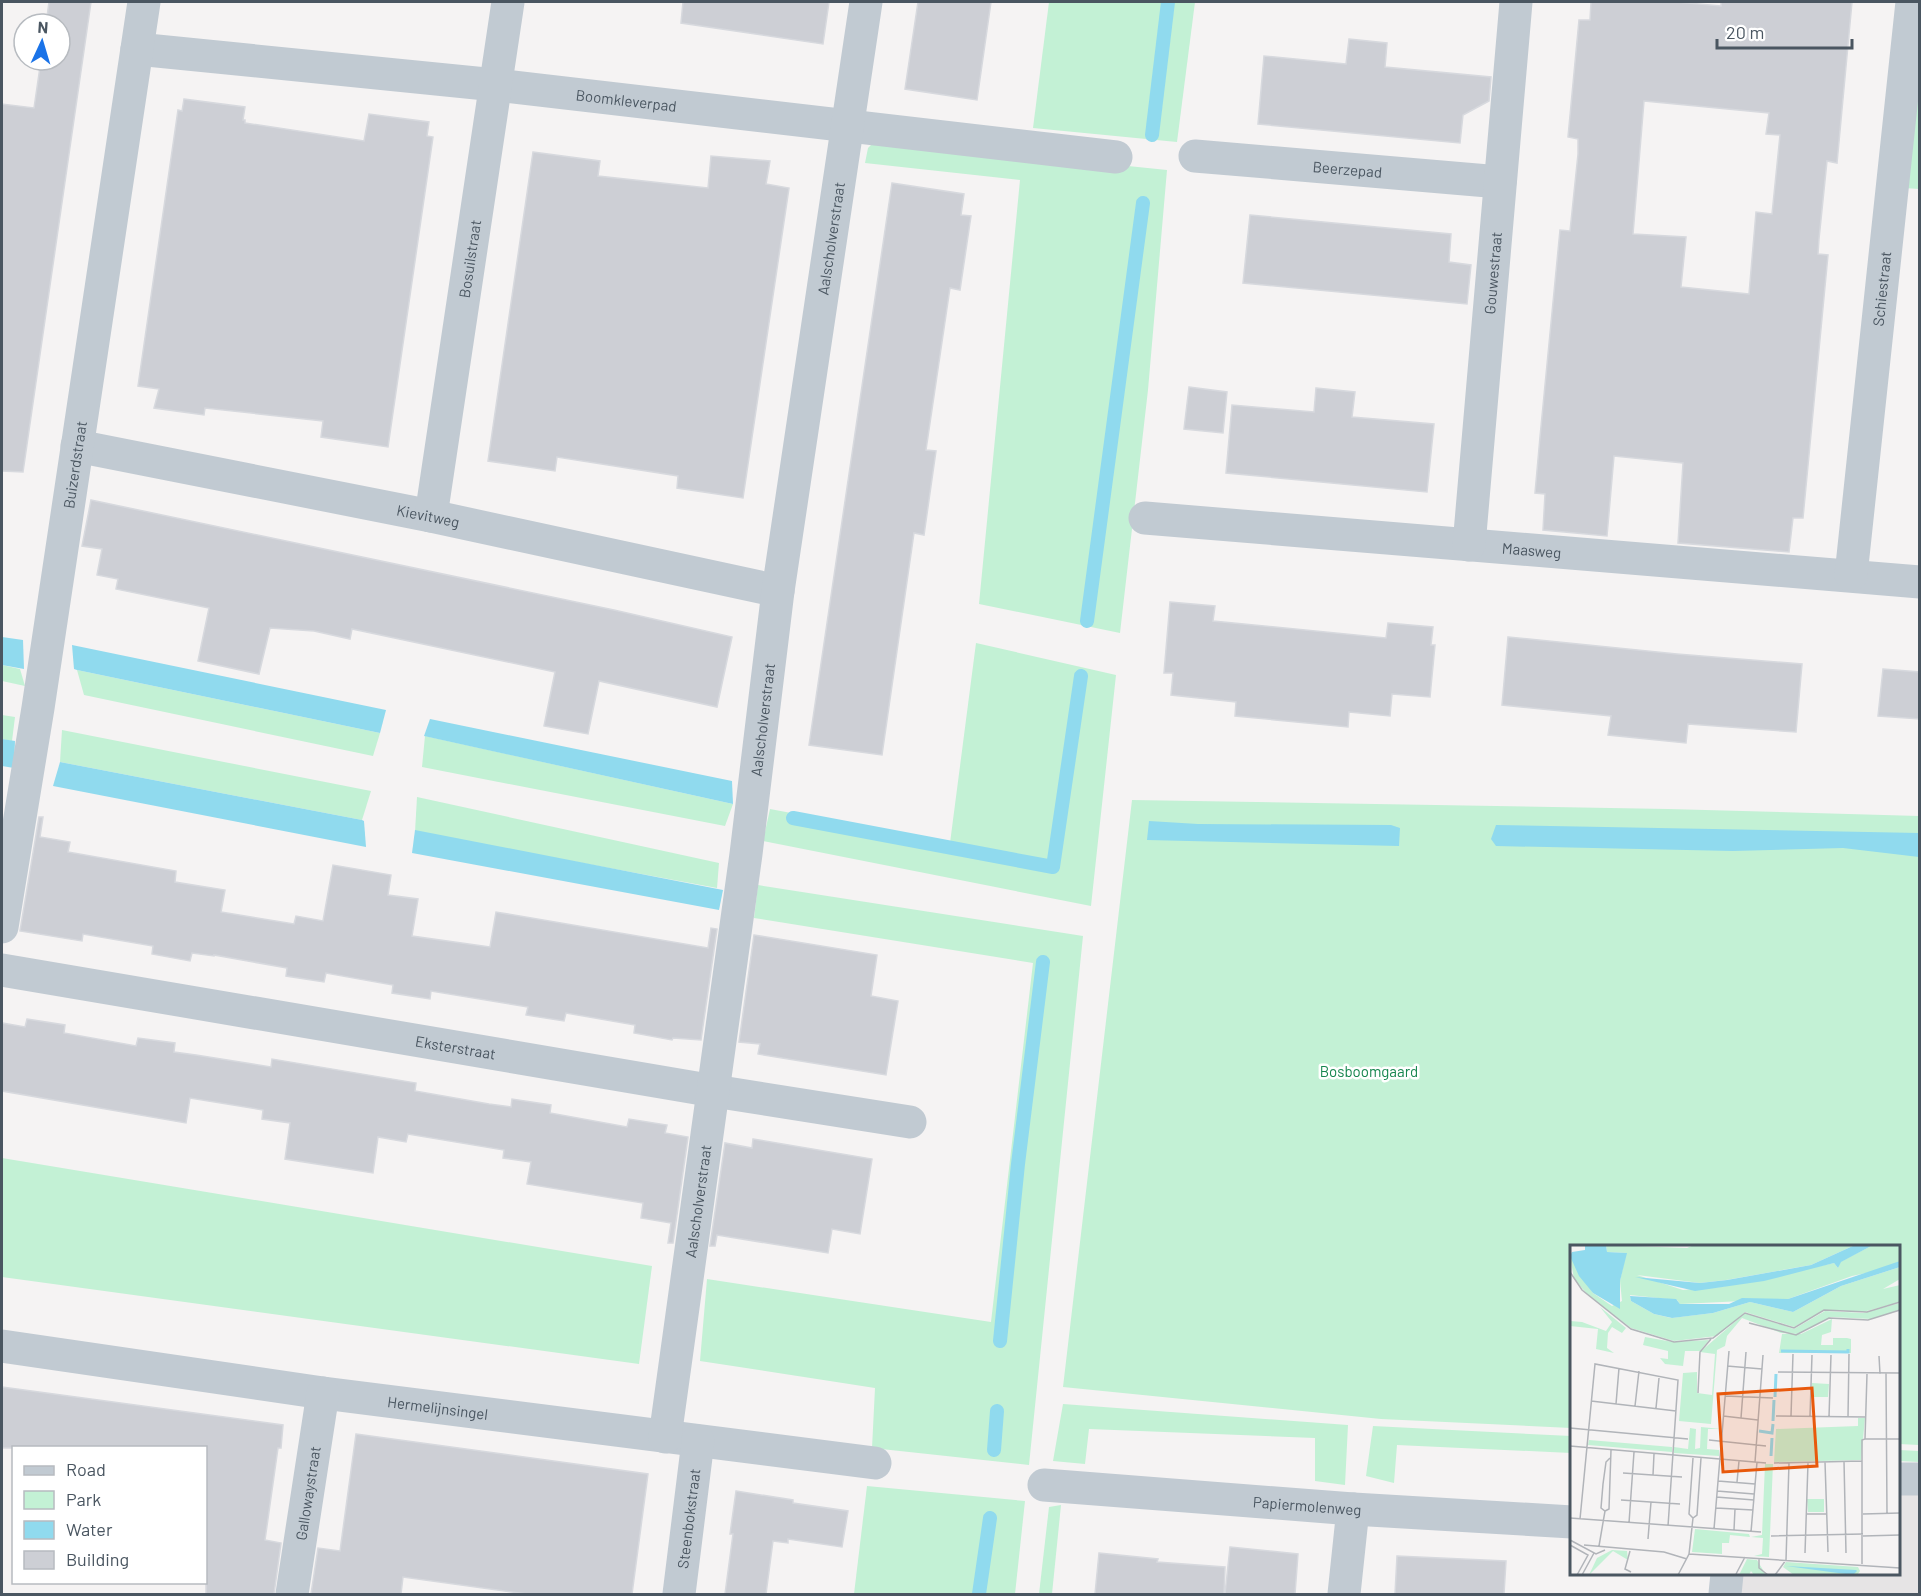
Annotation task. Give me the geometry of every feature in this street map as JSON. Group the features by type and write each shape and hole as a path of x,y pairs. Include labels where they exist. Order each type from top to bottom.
{"street":[{"name":"Buizerdstraat","path":"2,927 38,708 144,2"},
{"name":"Bosuilstraat","path":"431,516 508,2"},
{"name":"Aalscholverstraat","path":"665,1437 746,854 778,591 866,2"},
{"name":"Gouwestraat","path":"1469,546 1516,2"},
{"name":"Schiestraat","path":"1851,575 1912,2"},
{"name":"Boomkleverpad","path":"136,49 496,85 1116,157"},
{"name":"Beerzepad","path":"1195,156 1500,182"},
{"name":"Kievitweg","path":"77,446 431,516 778,591"},
{"name":"Maasweg","path":"1145,518 1920,582"},
{"name":"Eksterstraat","path":"2,970 910,1122"},
{"name":"Hermelijnsingel","path":"2,1346 323,1393 875,1463"},
{"name":"Gallowaystraat","path":"292,1594 323,1393"},
{"name":"Steenbokstraat","path":"679,1594 698,1441"},
{"path":"1900,1479 1920,1479"},
{"name":"Papiermolenweg","path":"1044,1485 1353,1509 1570,1522"},
{"path":"1344,1594 1353,1509"},
{"path":"1725,1594 1727,1575"}],"shaded area":[{"path":"1900,1494 1919,1495 1919,1594 1738,1594 1740,1575 1900,1575"}],"green space":[{"path":"1049,2 1195,2 1177,142 1033,128"},
{"path":"1919,27 1919,189 1904,188"},
{"path":"876,140 1167,170 1148,390 1120,633 979,604 1020,180 865,163 868,148"},
{"path":"976,643 1116,675 1091,906 763,841 770,809 950,843"},
{"path":"2,665 20,669 25,686 2,681"},
{"path":"77,670 380,733 373,756 84,695"},
{"path":"2,715 15,717 12,741 2,739"},
{"path":"62,730 371,791 362,820 60,762"},
{"path":"425,736 733,804 725,826 422,767"},
{"path":"417,797 719,863 717,888 415,832"},
{"name":"Bosboomgaard","path":"1132,800 1668,809 1919,816 1919,1445 1900,1444 1900,1245 1570,1245 1570,1428 1381,1419 1063,1387"},
{"path":"758,885 1083,936 1029,1465 872,1448 875,1388 700,1361 707,1279 991,1322 1033,963 754,918"},
{"path":"2,1158 652,1266 639,1364 2,1277"},
{"path":"1063,1404 1348,1425 1345,1485 1315,1481 1315,1438 1089,1429 1085,1464 1053,1461"},
{"path":"1373,1426 1570,1436 1570,1453 1397,1445 1394,1483 1366,1476"},
{"path":"1900,1450 1919,1451 1919,1462 1900,1461"},
{"path":"867,1486 1025,1501 1015,1594 854,1594"},
{"path":"1061,1505 1052,1594 1039,1594 1049,1507"}],"water":[{"path":"2,637 23,640 24,669 2,665"},
{"path":"72,645 386,710 380,733 77,670 74,669"},
{"path":"430,719 732,781 733,804 424,736"},
{"path":"2,739 15,741 14,768 2,766"},
{"path":"60,762 362,820 364,821 366,847 53,786"},
{"path":"1149,821 1198,824 1391,825 1400,828 1399,846 1147,840"},
{"path":"1496,825 1919,833 1919,857 1843,848 1733,851 1496,846 1491,839"},
{"path":"415,830 723,890 719,910 412,853"}],"building":[{"path":"49,2 91,2 23,472 2,471 2,104 34,108 39,72 72,72 72,12 48,12"},
{"path":"683,2 829,2 823,44 681,23"},
{"path":"918,2 991,2 977,100 905,89"},
{"path":"1591,2 1677,2 1721,6 1721,2 1852,2 1837,163 1827,161 1819,239 1818,254 1828,255 1803,518 1793,518 1789,552 1678,543 1683,463 1614,456 1607,536 1543,530 1545,494 1535,493 1540,437 1560,230 1570,231 1578,154 1578,139 1568,137 1579,20 1590,20","holes":["1644,101 1769,113 1766,134 1780,135 1772,214 1756,212 1749,294 1681,287 1686,237 1633,234"]},
{"path":"1349,39 1387,43 1385,67 1491,77 1489,101 1463,115 1460,143 1258,124 1264,56 1346,64"},
{"path":"184,99 245,107 243,120 245,123 364,141 369,114 429,122 427,136 433,137 388,447 321,437 323,421 205,408 204,415 154,408 159,389 138,386 178,110 182,111"},
{"path":"533,152 600,161 598,176 708,188 711,156 770,161 766,184 789,188 743,498 677,488 678,476 557,457 555,471 488,461"},
{"path":"892,183 964,194 961,215 971,216 960,290 950,288 926,450 936,451 924,535 914,533 882,755 809,745"},
{"path":"1250,215 1451,234 1449,262 1471,265 1467,304 1243,283"},
{"path":"1189,387 1227,392 1223,433 1184,429"},
{"path":"1316,388 1355,392 1352,417 1434,424 1427,492 1226,473 1232,405 1314,412"},
{"path":"91,500 732,637 717,707 599,681 588,734 544,726 555,672 352,629 350,639 314,631 270,628 259,674 198,661 209,608 116,589 118,579 97,575 102,549 82,546"},
{"path":"1170,602 1215,606 1213,621 1386,638 1388,623 1433,627 1431,645 1435,645 1430,697 1392,694 1390,716 1349,712 1348,727 1235,716 1236,702 1171,695 1173,673 1164,673"},
{"path":"1508,637 1802,664 1796,732 1688,724 1686,743 1608,735 1611,716 1502,705"},
{"path":"1883,669 1920,672 1920,719 1878,716"},
{"path":"39,817 43,817 40,837 70,842 68,852 176,871 175,882 225,890 221,912 294,924 296,916 323,921 333,865 391,875 388,895 418,899 412,936 490,947 496,912 708,948 711,928 717,929 701,1040 673,1038 672,1040 634,1033 635,1025 566,1013 564,1021 526,1015 528,1007 431,991 430,999 392,993 393,985 326,973 324,982 286,976 287,968 214,955 192,953 190,961 152,954 153,946 83,934 82,941 20,931"},
{"path":"754,935 877,955 871,996 898,1001 886,1075 758,1054 760,1044 739,1042"},
{"path":"27,1019 65,1025 64,1033 136,1046 138,1038 175,1043 174,1052 271,1067 272,1059 416,1083 415,1091 489,1104 511,1107 512,1099 551,1105 550,1113 627,1127 629,1119 667,1125 665,1133 688,1137 673,1243 668,1243 671,1223 641,1218 643,1203 527,1184 531,1162 503,1158 504,1150 408,1134 406,1142 378,1137 373,1173 285,1159 290,1123 262,1119 263,1110 190,1098 186,1123 2,1091 2,1023 25,1027"},
{"path":"753,1139 872,1159 860,1234 832,1229 828,1253 717,1235 715,1246 710,1246 725,1143 752,1148"},
{"path":"2,1387 283,1425 265,1540 281,1543 274,1594 206,1594 207,1446 12,1446 12,1448 2,1448"},
{"path":"356,1434 648,1474 632,1594 527,1594 403,1577 401,1594 311,1594 318,1548 340,1551"},
{"path":"736,1491 848,1511 842,1547 788,1539 788,1543 773,1541 766,1594 725,1594"},
{"path":"1230,1547 1298,1554 1295,1594 1225,1594"},
{"path":"1099,1553 1158,1559 1157,1562 1225,1567 1224,1594 1095,1594"},
{"path":"1397,1556 1506,1561 1504,1594 1395,1594"}],"waterway":[{"path":"1152,135 1168,2"},
{"path":"1087,621 1143,203"},
{"path":"793,818 1053,867 1081,676"},
{"path":"1000,1341 1018,1164 1043,962"},
{"path":"994,1450 997,1411"},
{"path":"979,1594 990,1518"}]}
